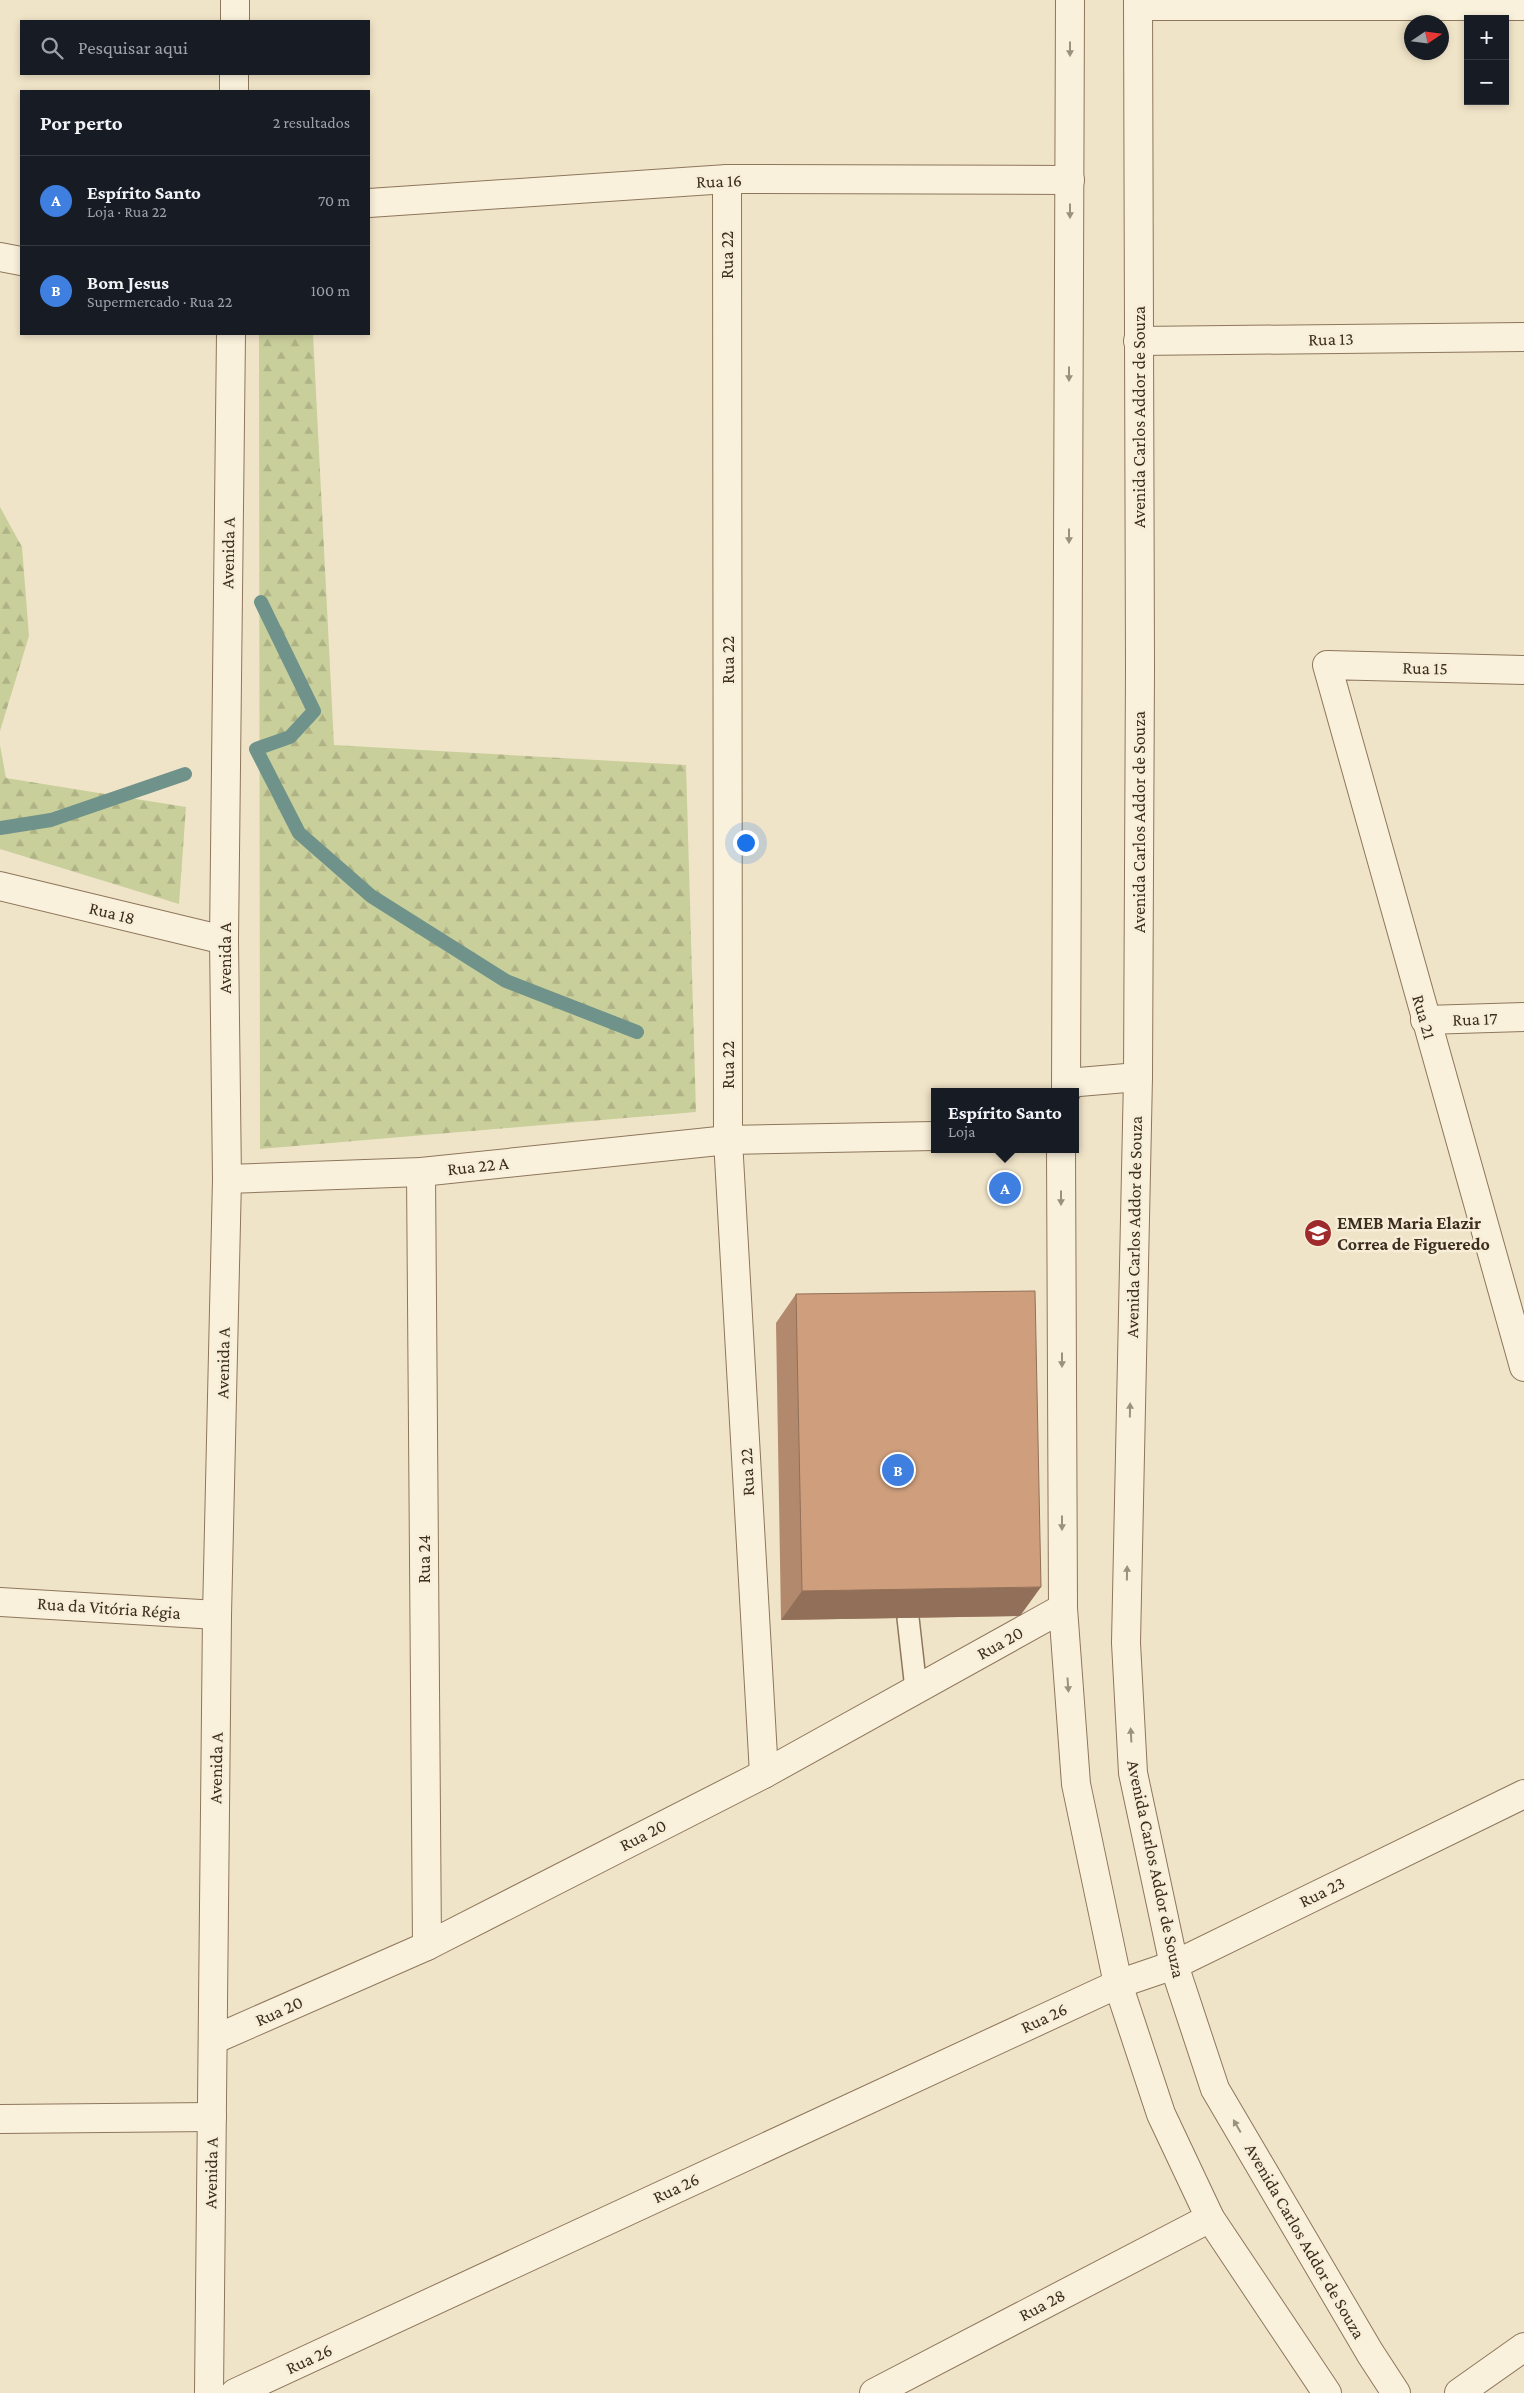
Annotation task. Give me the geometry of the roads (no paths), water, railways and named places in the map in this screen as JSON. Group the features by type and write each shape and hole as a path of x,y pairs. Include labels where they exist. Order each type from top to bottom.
{"street":[{"path":"235,0 235,20"},
{"path":"1070,0 1066,1088 1138,1077"},
{"path":"1138,3 1524,6"},
{"name":"Avenida Carlos Addor de Souza","path":"1138,3 1140,668 1138,1077 1126,1643 1132,1773 1174,1964 1215,2089 1396,2393"},
{"path":"234,75 234,90"},
{"name":"Rua 16","path":"370,203 727,179 1070,180"},
{"name":"Rua 22","path":"727,179 728,1140 764,1774"},
{"path":"0,257 20,261"},
{"name":"Avenida A","path":"209,2393 217,1615 227,1179 224,940 231,335"},
{"name":"Rua 13","path":"1138,341 1524,337"},
{"name":"Rua 15","path":"1327,666 1524,670"},
{"name":"Rua 21","path":"1327,666 1425,1020 1519,1330 1524,1367"},
{"name":"Rua 18","path":"0,886 224,940"},
{"name":"Rua 17","path":"1425,1020 1524,1017"},
{"path":"728,1140 931,1136"},
{"name":"Rua 22 A","path":"227,1179 421,1172 728,1140"},
{"path":"1061,1153 1063,1608 1076,1784 1118,1984 1161,2114 1210,2218 1319,2390"},
{"name":"Rua 24","path":"421,1172 427,1946"},
{"name":"Rua da Vitória Régia","path":"0,1602 217,1615"},
{"name":"Rua 20","path":"213,2040 427,1946 764,1774 1063,1608"},
{"name":"Rua 23","path":"1118,1984 1174,1964 1524,1794"},
{"name":"Rua 26","path":"235,2393 1118,1984"},
{"path":"0,2119 212,2117"},
{"name":"Rua 28","path":"874,2393 1210,2218"},
{"path":"1459,2393 1524,2348"}],"lane":[{"path":"908,1618 916,1689"}],"waterway":[{"path":"261,602 314,711 290,737 256,749 299,833 371,896 506,981 637,1032"},
{"path":"0,828 51,820 185,774"}],"place":[{"name":"Espírito Santo","path":"1005,1188"},
{"name":"EMEB Maria Elazir Correa de Figueredo","path":"1318,1233"},
{"name":"Bom Jesus","path":"898,1470"}]}
